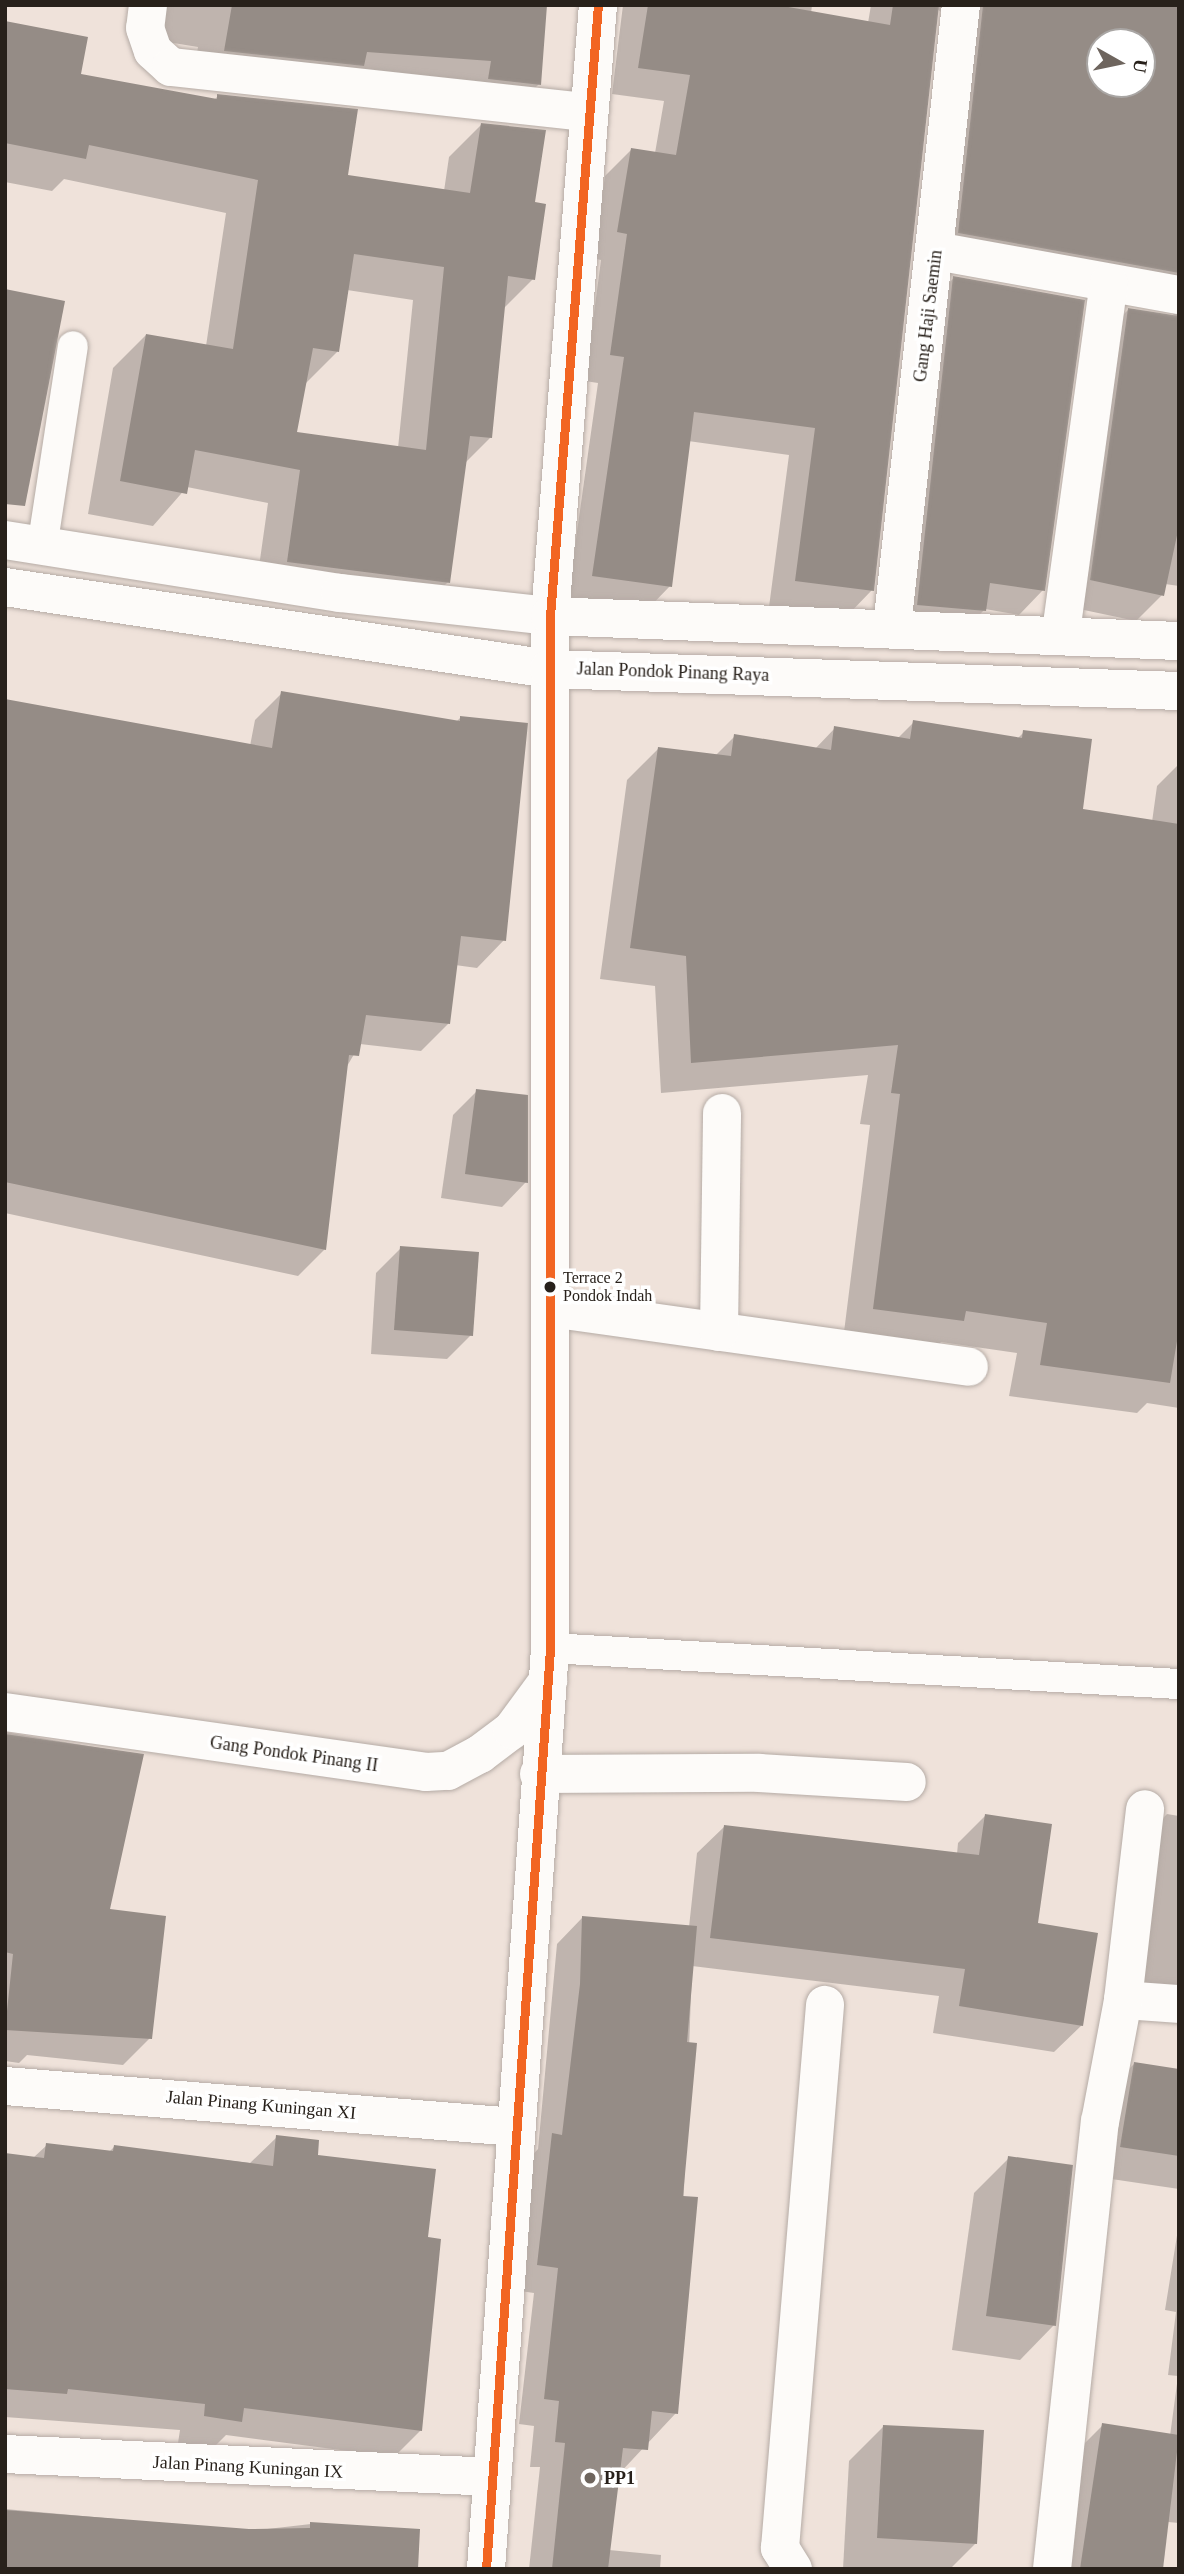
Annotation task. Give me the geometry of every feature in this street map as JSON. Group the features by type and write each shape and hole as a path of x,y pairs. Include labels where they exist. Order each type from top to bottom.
{"street":[{"path":"148,5 145,28 153,51 171,67 586,112"},
{"path":"486,2569 548,1679 551,1308 550,616 586,112 598,5"},
{"name":"Gang Haji Saemin","path":"892,627 936,251 961,5"},
{"path":"936,251 1179,295"},
{"path":"1061,632 1110,283"},
{"path":"23,544 340,593 550,616 1061,632 1179,641"},
{"name":"Jalan Pondok Pinang Raya","path":"5,587 549,668 1179,691"},
{"path":"719,1332 722,1113"},
{"path":"551,1308 969,1367"},
{"name":"Gang Pondok Pinang II","path":"5,1712 426,1772 448,1771 480,1754 512,1730 548,1679"},
{"path":"541,1763 907,1782"},
{"path":"1052,2569 1100,2122 1123,2000 1144,1809"},
{"path":"1123,2000 1179,2004"},
{"path":"793,2569 780,2549 825,2005"},
{"name":"Jalan Pinang Kuningan XI","path":"5,2086 516,2127"},
{"name":"Jalan Pinang Kuningan IX","path":"5,2454 492,2477"}],"lane":[{"path":"23,544 74,346"},
{"path":"548,1679 1179,1684"}],"building":[{"path":"232,5 547,5 541,85 488,79 491,61 367,52 364,66 224,51"},
{"path":"648,5 777,5 890,25 893,5 939,5 874,591 795,581 815,428 694,412 672,587 592,576 624,357 610,355 627,234 617,232 631,148 676,155 690,75 638,68"},
{"path":"983,5 1179,5 1179,273 958,233"},
{"path":"5,21 88,37 81,74 217,99 217,94 358,109 348,175 470,193 481,123 546,130 535,202 546,204 535,280 508,276 492,438 470,436 450,583 287,562 300,470 195,450 187,494 120,481 146,334 233,349 258,180 89,145 86,159 5,143","holes":["354,254 444,267 426,450 297,432 313,348 339,352"]},
{"path":"953,276 1085,300 1045,591 990,583 986,611 917,605"},
{"path":"5,289 65,301 25,506 5,504"},
{"path":"1128,308 1179,316 1179,526 1164,596 1090,580"},
{"path":"281,691 460,721 460,716 528,723 506,941 461,936 450,1024 366,1015 359,1056 349,1055 326,1250 5,1182 5,699 272,748"},
{"path":"913,720 1022,738 1023,730 1092,739 1083,809 1179,824 1179,1329 1170,1383 1040,1365 1047,1323 966,1311 964,1321 873,1309 900,1094 891,1093 898,1045 691,1063 686,956 630,948 658,747 731,756 734,734 831,750 834,726 910,739"},
{"path":"476,1089 528,1095 528,1183 465,1174"},
{"path":"400,1246 479,1252 473,1336 394,1330"},
{"path":"5,1734 144,1754 110,1909 166,1916 152,2039 5,2030 13,1954 5,1952"},
{"path":"985,1814 1052,1824 1038,1923 1098,1933 1083,2026 959,2006 965,1969 710,1938 724,1825 979,1855"},
{"path":"582,1916 697,1926 687,2042 697,2043 683,2196 698,2197 678,2414 652,2411 648,2450 623,2448 608,2569 552,2569 565,2443 555,2442 559,2401 544,2399 558,2268 537,2265 552,2133 562,2135 580,1984"},
{"path":"1134,2062 1179,2069 1179,2156 1120,2147"},
{"path":"276,2135 319,2140 318,2155 436,2169 428,2237 441,2239 422,2431 244,2408 242,2422 204,2416 205,2404 68,2389 67,2394 5,2389 5,2153 44,2158 46,2143 113,2151 114,2145 273,2166"},
{"path":"1008,2156 1073,2165 1056,2326 986,2316"},
{"path":"1102,2423 1179,2435 1163,2569 1080,2569"},
{"path":"883,2425 984,2430 977,2544 877,2538"},
{"path":"5,2510 249,2529 310,2528 310,2522 420,2529 418,2569 5,2569"}],"transit line":[{"path":"486,2569 550,1648 550,616 598,5"}],"place":[{"name":"Terrace 2 Pondok Indah","path":"550,1287"},
{"name":"PP1","path":"590,2478"}]}
